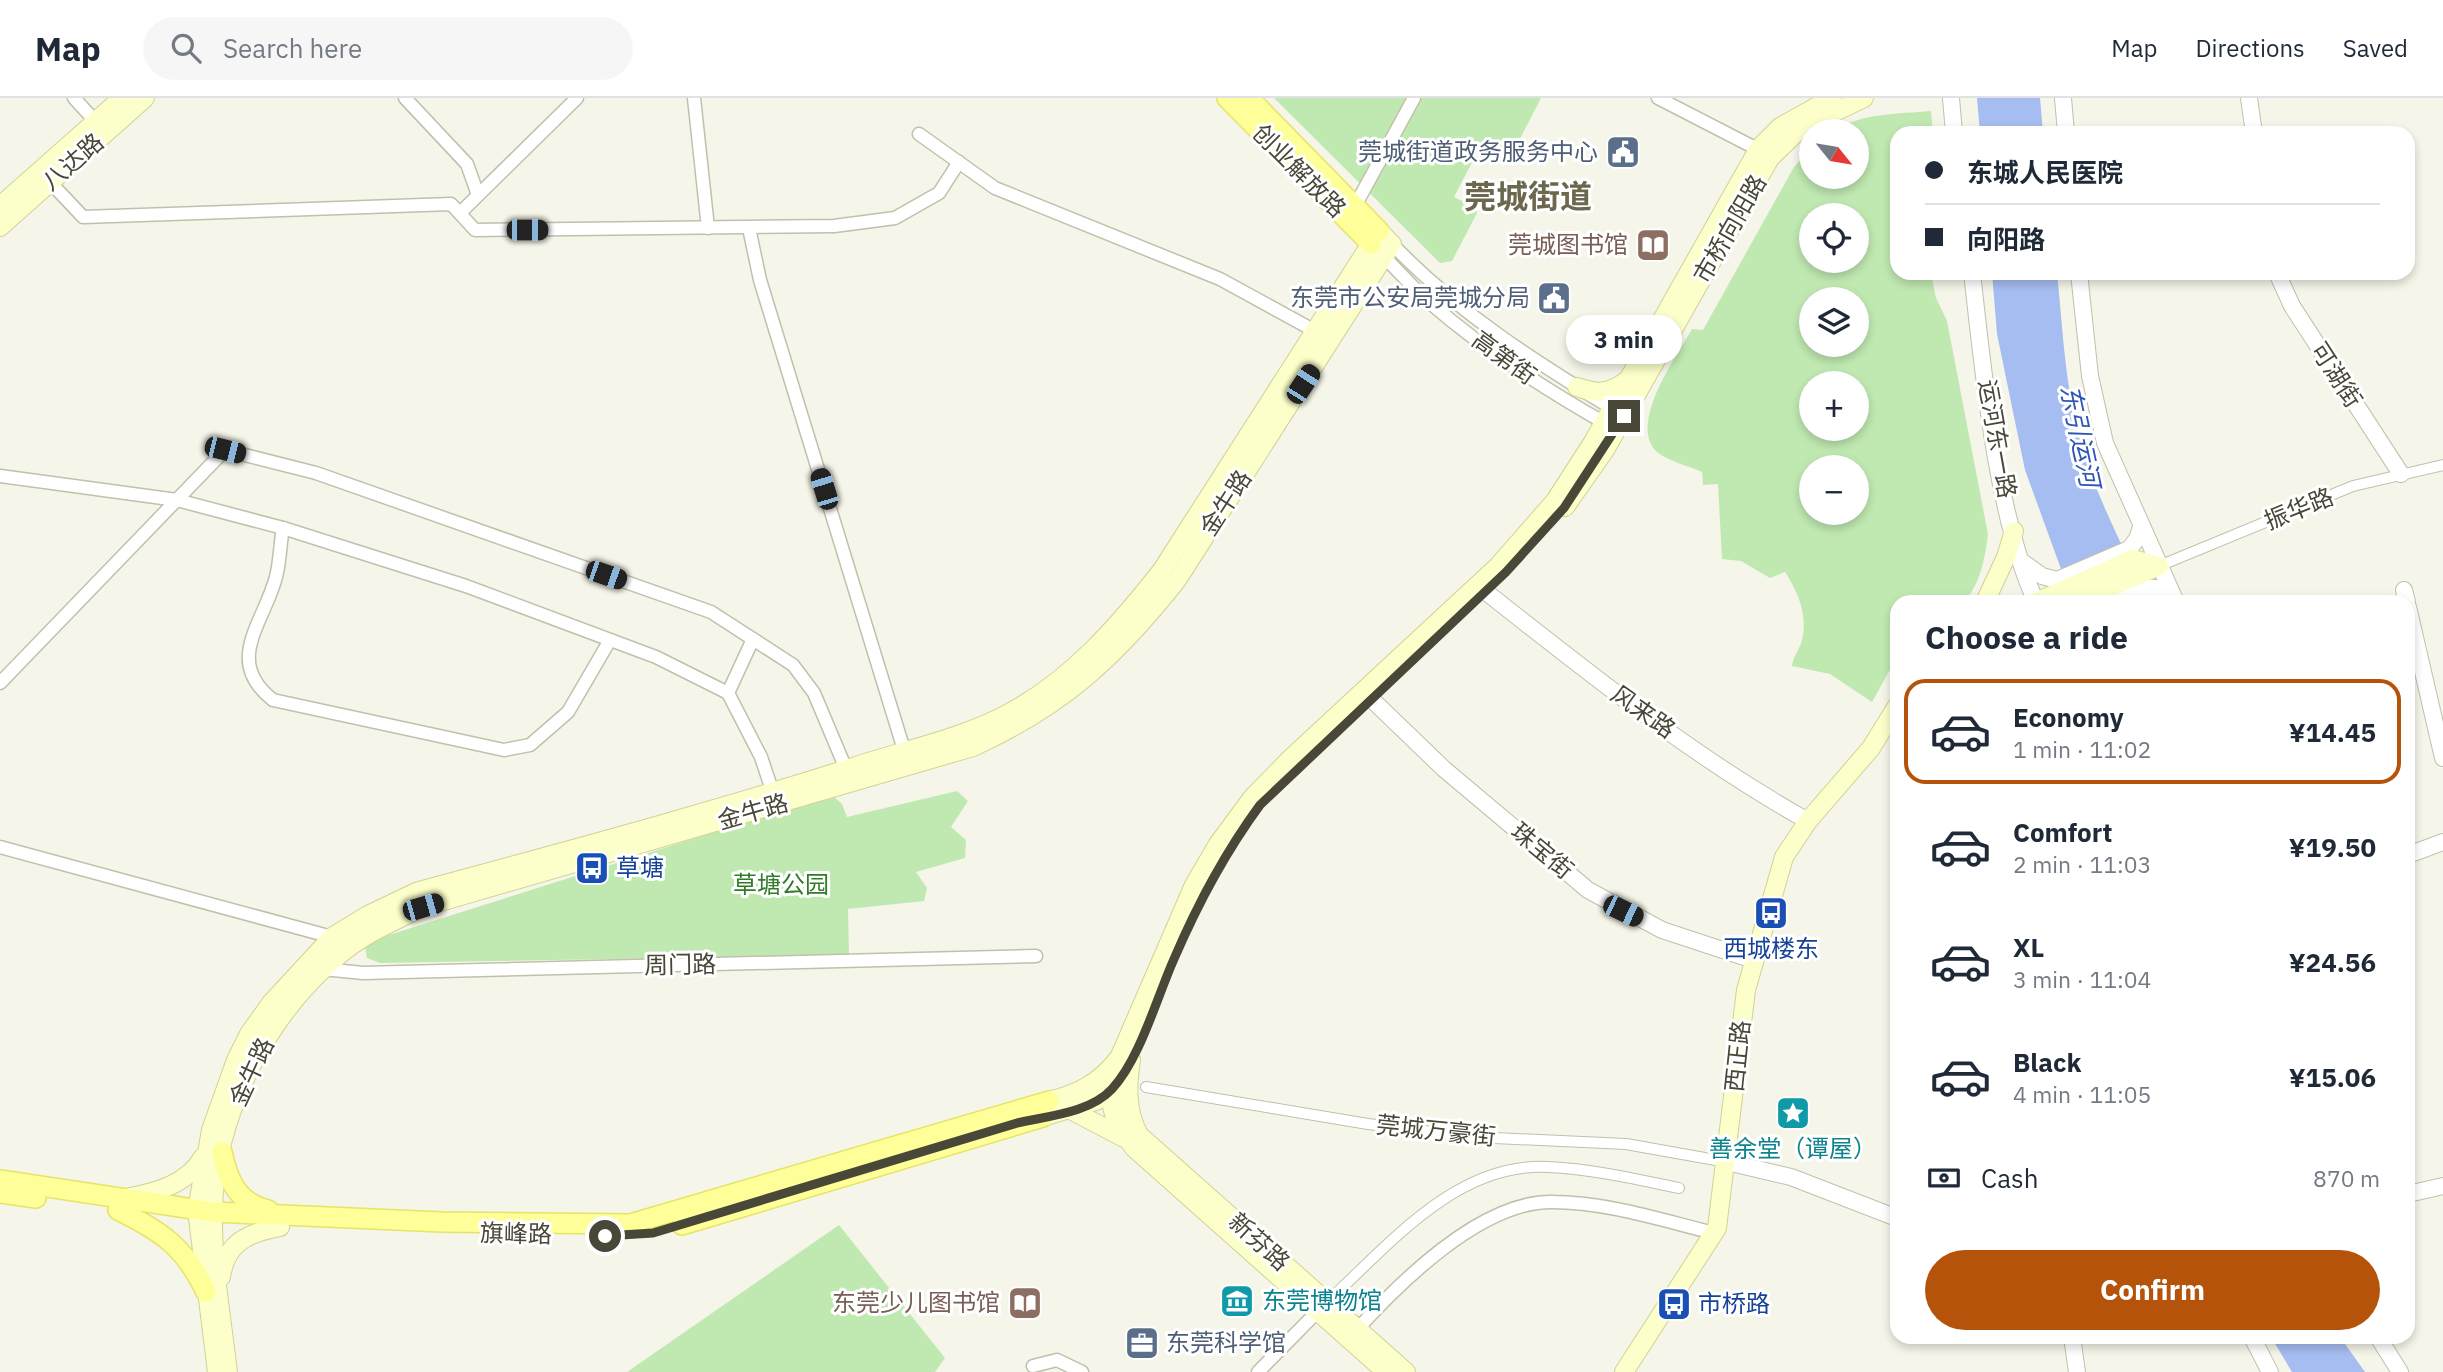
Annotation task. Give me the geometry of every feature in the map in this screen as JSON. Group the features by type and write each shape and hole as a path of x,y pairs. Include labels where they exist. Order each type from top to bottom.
{"main road":[{"name":"八达路","path":"0,206 122,98"},
{"name":"八达路","path":"0,227 145,98"},
{"name":"创业解放路","path":"1227,98 1382,244"},
{"name":"创业解放路","path":"1250,98 1354,206 1382,244"},
{"name":"市桥向阳路","path":"1614,419 1628,390 1780,127 1832,98"},
{"name":"市桥向阳路","path":"1765,153 1801,128 1864,98"},
{"path":"283,1221 236,1191 215,1150 211,1130 249,1034 271,1003 332,937 368,915 416,892 773,793 967,731 1008,714 1043,692 1122,621 1162,570 1315,331 1382,244"},
{"name":"金牛路","path":"213,1291 205,1217 215,1150 264,1041 284,1013 323,969 346,949 423,907 973,747 1018,726 1055,703 1136,632 1177,580 1382,244"},
{"path":"1577,387 1594,393 1628,390"},
{"path":"1366,695 1486,592 1564,508 1614,419"},
{"path":"1153,1165 1129,1141 1116,1123 1112,1089 1205,890 1227,850 1260,805 1366,695 1498,566 1555,501 1614,419"},
{"path":"1988,595 2006,557 2014,531"},
{"path":"2045,595 2059,585 2137,568 2159,566"},
{"path":"2089,595 2137,568"},
{"name":"西正路","path":"1625,1372 1714,1233 1721,1213 1741,1017 1753,960 1784,857 1808,821 1871,748 1890,717"},
{"name":"西正路","path":"1871,748 1890,738"},
{"path":"1042,1107 1089,1087 1125,1058"},
{"path":"1125,1058 1133,1124 1172,1173"},
{"path":"1071,1110 1096,1101 1112,1089"},
{"path":"1042,1107 1071,1110 1129,1141 1172,1173"},
{"path":"1042,1107 1172,1173"},
{"name":"旗峰路","path":"0,1180 119,1204 205,1217 633,1237 1042,1107"},
{"path":"119,1204 169,1187 194,1172 215,1150"},
{"name":"新芬路","path":"1172,1173 1353,1334 1406,1372"},
{"name":"旗峰路","path":"0,1194 119,1204"},
{"path":"119,1204 184,1254 213,1291 228,1372"},
{"path":"217,1372 213,1291 223,1261 232,1247 254,1231 283,1221"},
{"name":"新芬路","path":"1353,1334 1386,1372"}],"street":[{"path":"74,98 96,121"},
{"path":"405,98 467,164 478,195"},
{"path":"460,213 577,98"},
{"path":"694,98 708,228"},
{"path":"1354,206 1414,98"},
{"path":"1658,98 1765,153"},
{"path":"1951,98 1953,126"},
{"path":"2063,98 2065,126"},
{"path":"2249,98 2253,126"},
{"path":"919,134 995,188 1220,279 1315,331"},
{"path":"50,182 83,217 451,204 475,230 749,228 834,226 895,218 939,193 959,162"},
{"path":"749,228 760,279 904,750"},
{"name":"高第街","path":"1382,244 1458,305 1577,387 1614,419"},
{"name":"高第街","path":"1382,244 1427,300 1487,347 1525,375 1614,419"},
{"name":"运河东一路","path":"1973,280 2000,472 2021,561 2033,595"},
{"path":"2080,280 2097,413 2115,470 2173,595"},
{"name":"可湖街","path":"2280,280 2292,306 2401,474"},
{"path":"0,683 225,450 316,473 711,612 793,665 807,684 846,769"},
{"name":"振华路","path":"2159,566 2353,486 2443,465"},
{"path":"0,476 177,500 283,528 466,586 656,657 728,693 761,757 773,793"},
{"path":"2116,595 2137,568 2141,527"},
{"path":"283,528 275,578 248,650 253,679 273,699 504,750 530,745 568,712 610,640"},
{"path":"2021,561 2059,585"},
{"path":"2137,568 2170,595"},
{"name":"风来路","path":"1486,592 1617,695 1750,786 1808,821"},
{"path":"2415,637 2443,758"},
{"path":"728,693 753,639"},
{"name":"珠宝街","path":"1366,695 1444,769 1588,890 1662,930 1753,960"},
{"path":"2415,852 2443,842"},
{"path":"0,847 332,937 346,949"},
{"name":"周门路","path":"323,969 363,973 1036,956"},
{"name":"莞城万豪街","path":"1146,1087 1401,1128 1473,1137 1626,1144 1727,1162"},
{"path":"1727,1162 1791,1177 1890,1215"},
{"path":"1258,1372 1322,1306 1422,1215 1462,1189 1493,1174 1546,1167 1616,1175 1679,1188"},
{"path":"2415,1193 2443,1186"},
{"path":"1353,1334 1379,1305 1453,1243 1491,1218 1522,1207 1549,1202 1607,1207 1714,1233"},
{"path":"2073,1344 2077,1372"},
{"path":"2256,1344 2270,1372"},
{"path":"2382,1344 2400,1372"},
{"path":"1033,1366 1057,1360 1082,1372"}],"green space":[{"path":"1274,98 1541,98 1513,152 1483,141 1454,197 1476,208 1477,213 1452,261 1440,263"},
{"path":"1931,111 1932,126 1890,126 1890,280 1932,280 1936,298 1947,321 1988,534 1984,561 1970,595 1890,595 1890,670 1872,702 1830,674 1792,666 1802,640 1804,622 1801,604 1790,580 1785,572 1770,578 1741,561 1722,559 1718,484 1703,485 1702,472 1657,452 1649,440 1648,425 1651,408 1666,372 1692,329 1703,330 1799,161 1799,189 1869,189 1869,119 1864,119"},
{"name":"草塘公园","path":"957,791 968,801 951,827 966,840 965,858 916,872 927,888 924,901 848,909 849,955 380,963 367,958 365,947 373,940 832,795 842,804 847,817"},
{"path":"839,1225 945,1358 935,1372 627,1372"}],"water":[{"path":"1977,98 2040,98 2042,126 1979,126"},
{"path":"1993,280 2058,280 2068,380 2081,444 2103,504 2146,595 2070,595 2025,470 1997,334"},
{"path":"2275,1344 2345,1344 2365,1372 2292,1372"}],"place":[{"name":"莞城街道政务服务中心","path":"1623,152"},
{"name":"莞城图书馆","path":"1653,245"},
{"name":"东莞市公安局莞城分局","path":"1554,298"},
{"name":"草塘","path":"592,868"},
{"name":"西城楼东","path":"1771,913"},
{"name":"善余堂（谭屋）","path":"1793,1113"},
{"name":"东莞博物馆","path":"1237,1301"},
{"name":"东莞少儿图书馆","path":"1025,1303"},
{"name":"市桥路","path":"1674,1304"},
{"name":"东莞科学馆","path":"1142,1343"}],"district":[{"name":"莞城街道","path":"1528,197"}],"route":[{"path":"605,1236 633,1237 653,1233 1017,1123 1077,1108 1096,1101 1112,1089 1131,1060 1205,890 1227,850 1260,805 1298,766 1506,572 1564,508 1605,450 1624,416"}],"water label":[{"name":"东引运河","path":"2080,436"}]}
